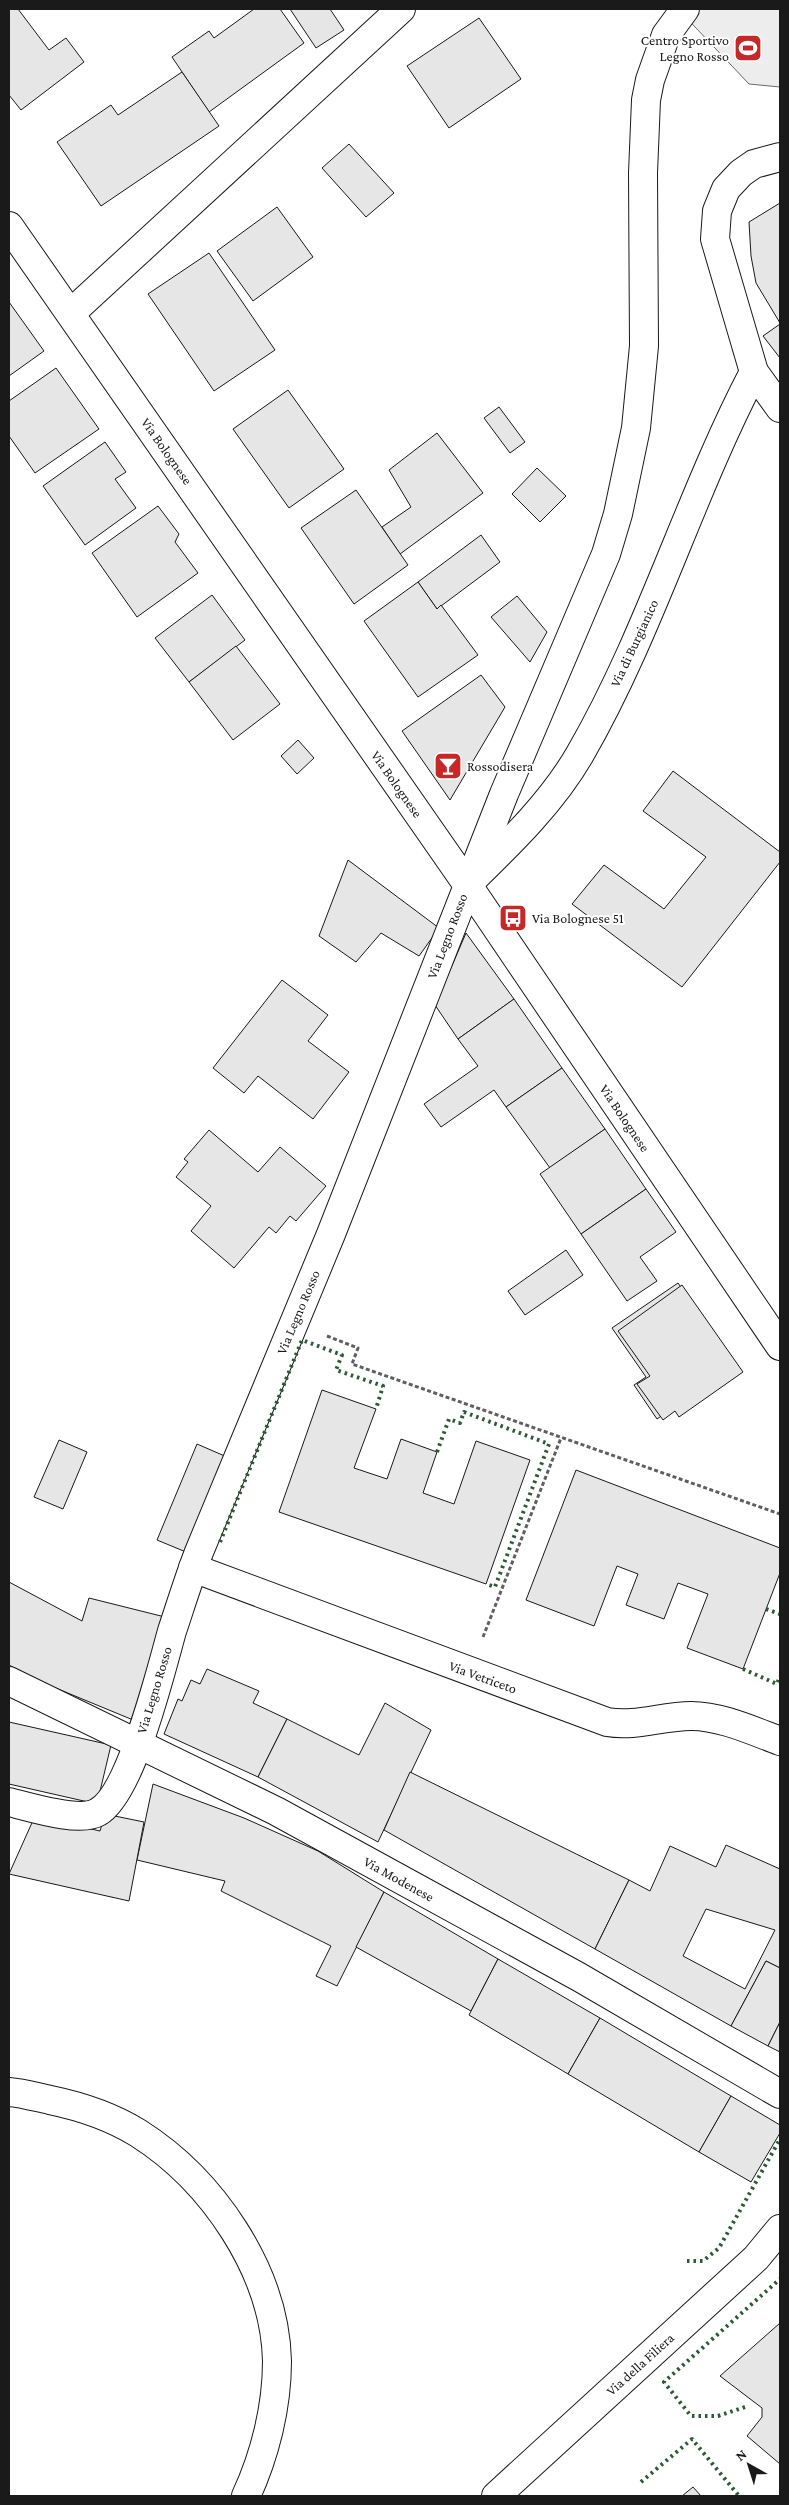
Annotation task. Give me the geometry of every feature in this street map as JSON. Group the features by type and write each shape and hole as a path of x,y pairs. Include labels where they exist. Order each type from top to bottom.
{"street":[{"path":"71,313 401,9"},
{"name":"Via Legno Rosso","path":"9,1802 76,1816 85,1816 99,1812 115,1795 138,1743 193,1568 293,1324 467,884 594,588 618,514 636,428 644,346 643,173 646,100 650,80 666,36 685,9"},
{"path":"780,157 754,164 741,174 726,190 717,211 715,239 754,372 780,408"},
{"name":"Via Bolognese","path":"9,226 467,884 780,1346"},
{"name":"Via di Burgianico","path":"467,884 500,853 550,797 580,755 624,667 659,590 726,427 754,372"},
{"name":"Via Vetriceto","path":"193,1568 607,1722 640,1724 693,1716 729,1723 780,1742"},
{"name":"Via Modenese","path":"9,1681 225,1785 348,1850 579,1977 780,2094"},
{"path":"9,2092 60,2102 98,2114 137,2133 168,2155 205,2191 228,2222 255,2268 265,2298 277,2360 267,2436 258,2469 246,2496"},
{"name":"Via della Filiera","path":"496,2496 756,2258 780,2229"}],"path":[{"path":"293,1324 358,1348 352,1364 780,1514"},
{"path":"469,1672 561,1438"}],"shaded area":[{"name":"Centro Sportivo Legno Rosso","path":"678,9 780,9 780,87 749,84"}],"building":[{"path":"9,9 18,9 49,50 66,38 84,62 21,110 9,95"},
{"path":"254,9 280,9 304,43 209,112 172,57 209,31 214,38"},
{"path":"290,9 330,9 344,30 316,48"},
{"path":"479,18 521,79 449,128 407,66"},
{"path":"182,72 219,126 101,206 57,142 111,105 118,115"},
{"path":"349,144 394,193 366,217 322,168"},
{"path":"780,203 780,323 756,283 751,256 749,222"},
{"path":"277,207 313,257 253,301 217,251"},
{"path":"209,253 275,350 214,391 148,294"},
{"path":"9,302 44,351 9,376"},
{"path":"780,324 780,358 763,336"},
{"path":"56,368 99,429 35,473 9,436 9,401"},
{"path":"288,390 344,469 289,508 233,429"},
{"path":"499,407 525,442 510,453 484,418"},
{"path":"437,433 483,493 400,554 382,527 411,507 389,470"},
{"path":"105,442 126,472 115,479 136,508 85,545 43,486"},
{"path":"537,468 566,496 540,522 512,494"},
{"path":"356,490 408,565 354,604 301,528"},
{"path":"158,506 179,534 175,542 198,573 137,617 92,553"},
{"path":"481,535 500,562 437,609 418,582"},
{"path":"418,582 437,609 441,605 478,655 418,697 364,621"},
{"path":"212,595 245,640 189,682 155,638"},
{"path":"517,596 547,632 530,662 491,617"},
{"path":"236,646 280,704 233,740 189,682"},
{"name":"Rossodisera","path":"481,675 505,707 450,800 402,731"},
{"path":"298,740 314,758 297,774 281,756"},
{"path":"673,771 780,852 780,862 682,987 572,904 604,865 664,909 706,857 643,811"},
{"path":"348,860 439,928 419,956 381,933 356,962 319,936"},
{"path":"466,933 514,999 458,1039 435,1005"},
{"path":"282,980 328,1015 308,1041 349,1072 313,1119 258,1076 244,1093 213,1068"},
{"path":"514,999 562,1068 506,1107 494,1090 441,1127 424,1104 478,1066 458,1039"},
{"path":"562,1068 605,1129 550,1168 506,1107"},
{"path":"605,1129 646,1189 581,1234 540,1174"},
{"path":"209,1130 258,1172 280,1147 326,1186 296,1221 290,1216 276,1233 269,1227 234,1268 191,1231 211,1206 176,1177 188,1162 184,1159"},
{"path":"646,1189 676,1232 640,1257 657,1281 627,1301 581,1234"},
{"path":"566,1250 583,1275 525,1315 508,1291"},
{"path":"678,1283 735,1365 657,1419 634,1385 646,1377 612,1328"},
{"path":"682,1285 743,1372 679,1417 675,1411 663,1420 637,1384 650,1376 618,1331"},
{"path":"322,1390 376,1409 354,1468 387,1479 401,1439 437,1452 423,1493 454,1504 476,1441 530,1460 486,1584 279,1512"},
{"path":"59,1440 87,1452 63,1509 34,1497"},
{"path":"197,1444 227,1457 186,1552 157,1540"},
{"path":"576,1470 780,1548 780,1573 743,1669 687,1648 708,1594 678,1583 664,1619 626,1605 638,1574 617,1566 594,1626 526,1600"},
{"path":"9,1582 82,1621 89,1598 165,1617 138,1722 46,1684 9,1665"},
{"path":"207,1669 259,1691 253,1703 287,1719 258,1777 164,1734 178,1699 182,1701 191,1680 200,1684"},
{"path":"385,1703 431,1730 378,1842 258,1777 287,1719 359,1755"},
{"path":"9,1722 111,1745 97,1804 9,1784"},
{"path":"410,1772 629,1880 595,1949 384,1830"},
{"path":"153,1784 244,1818 318,1851 384,1892 337,1986 316,1976 331,1946 221,1891 225,1881 137,1860"},
{"path":"105,1814 144,1822 129,1901 9,1874 35,1816 100,1831"},
{"path":"726,1845 780,1869 780,1968 766,1961 731,2026 595,1949 629,1880 650,1891 670,1846 716,1867","holes":["706,1909 775,1930 745,1989 683,1956"]},
{"path":"384,1892 498,1959 471,2011 356,1947"},
{"path":"498,1959 600,2018 568,2074 469,2015"},
{"path":"766,1961 780,1968 780,2022 768,2046 731,2026"},
{"path":"600,2018 731,2096 699,2152 568,2074"},
{"path":"780,2022 780,2052 768,2046"},
{"path":"731,2096 780,2125 780,2133 751,2182 699,2152"},
{"path":"780,2323 780,2464 747,2436 762,2417 762,2408 720,2376"},
{"path":"693,2487 701,2496 682,2496"}],"hedge":[{"path":"220,1542 302,1340 342,1355 336,1370 383,1386 376,1409"},
{"path":"437,1452 449,1419 460,1423 464,1412 549,1444 495,1587 486,1584"},
{"path":"766,1609 780,1614"},
{"path":"743,1669 777,1684 780,1676"},
{"path":"687,2261 703,2261 719,2248 780,2139"},
{"path":"745,2407 718,2416 691,2416 664,2382 780,2279"},
{"path":"641,2482 692,2439 739,2496"}],"place":[{"name":"Centro Sportivo Legno Rosso","path":"748,48"},
{"name":"Rossodisera","path":"448,766"},
{"name":"Via Bolognese 51","path":"513,918"}]}
